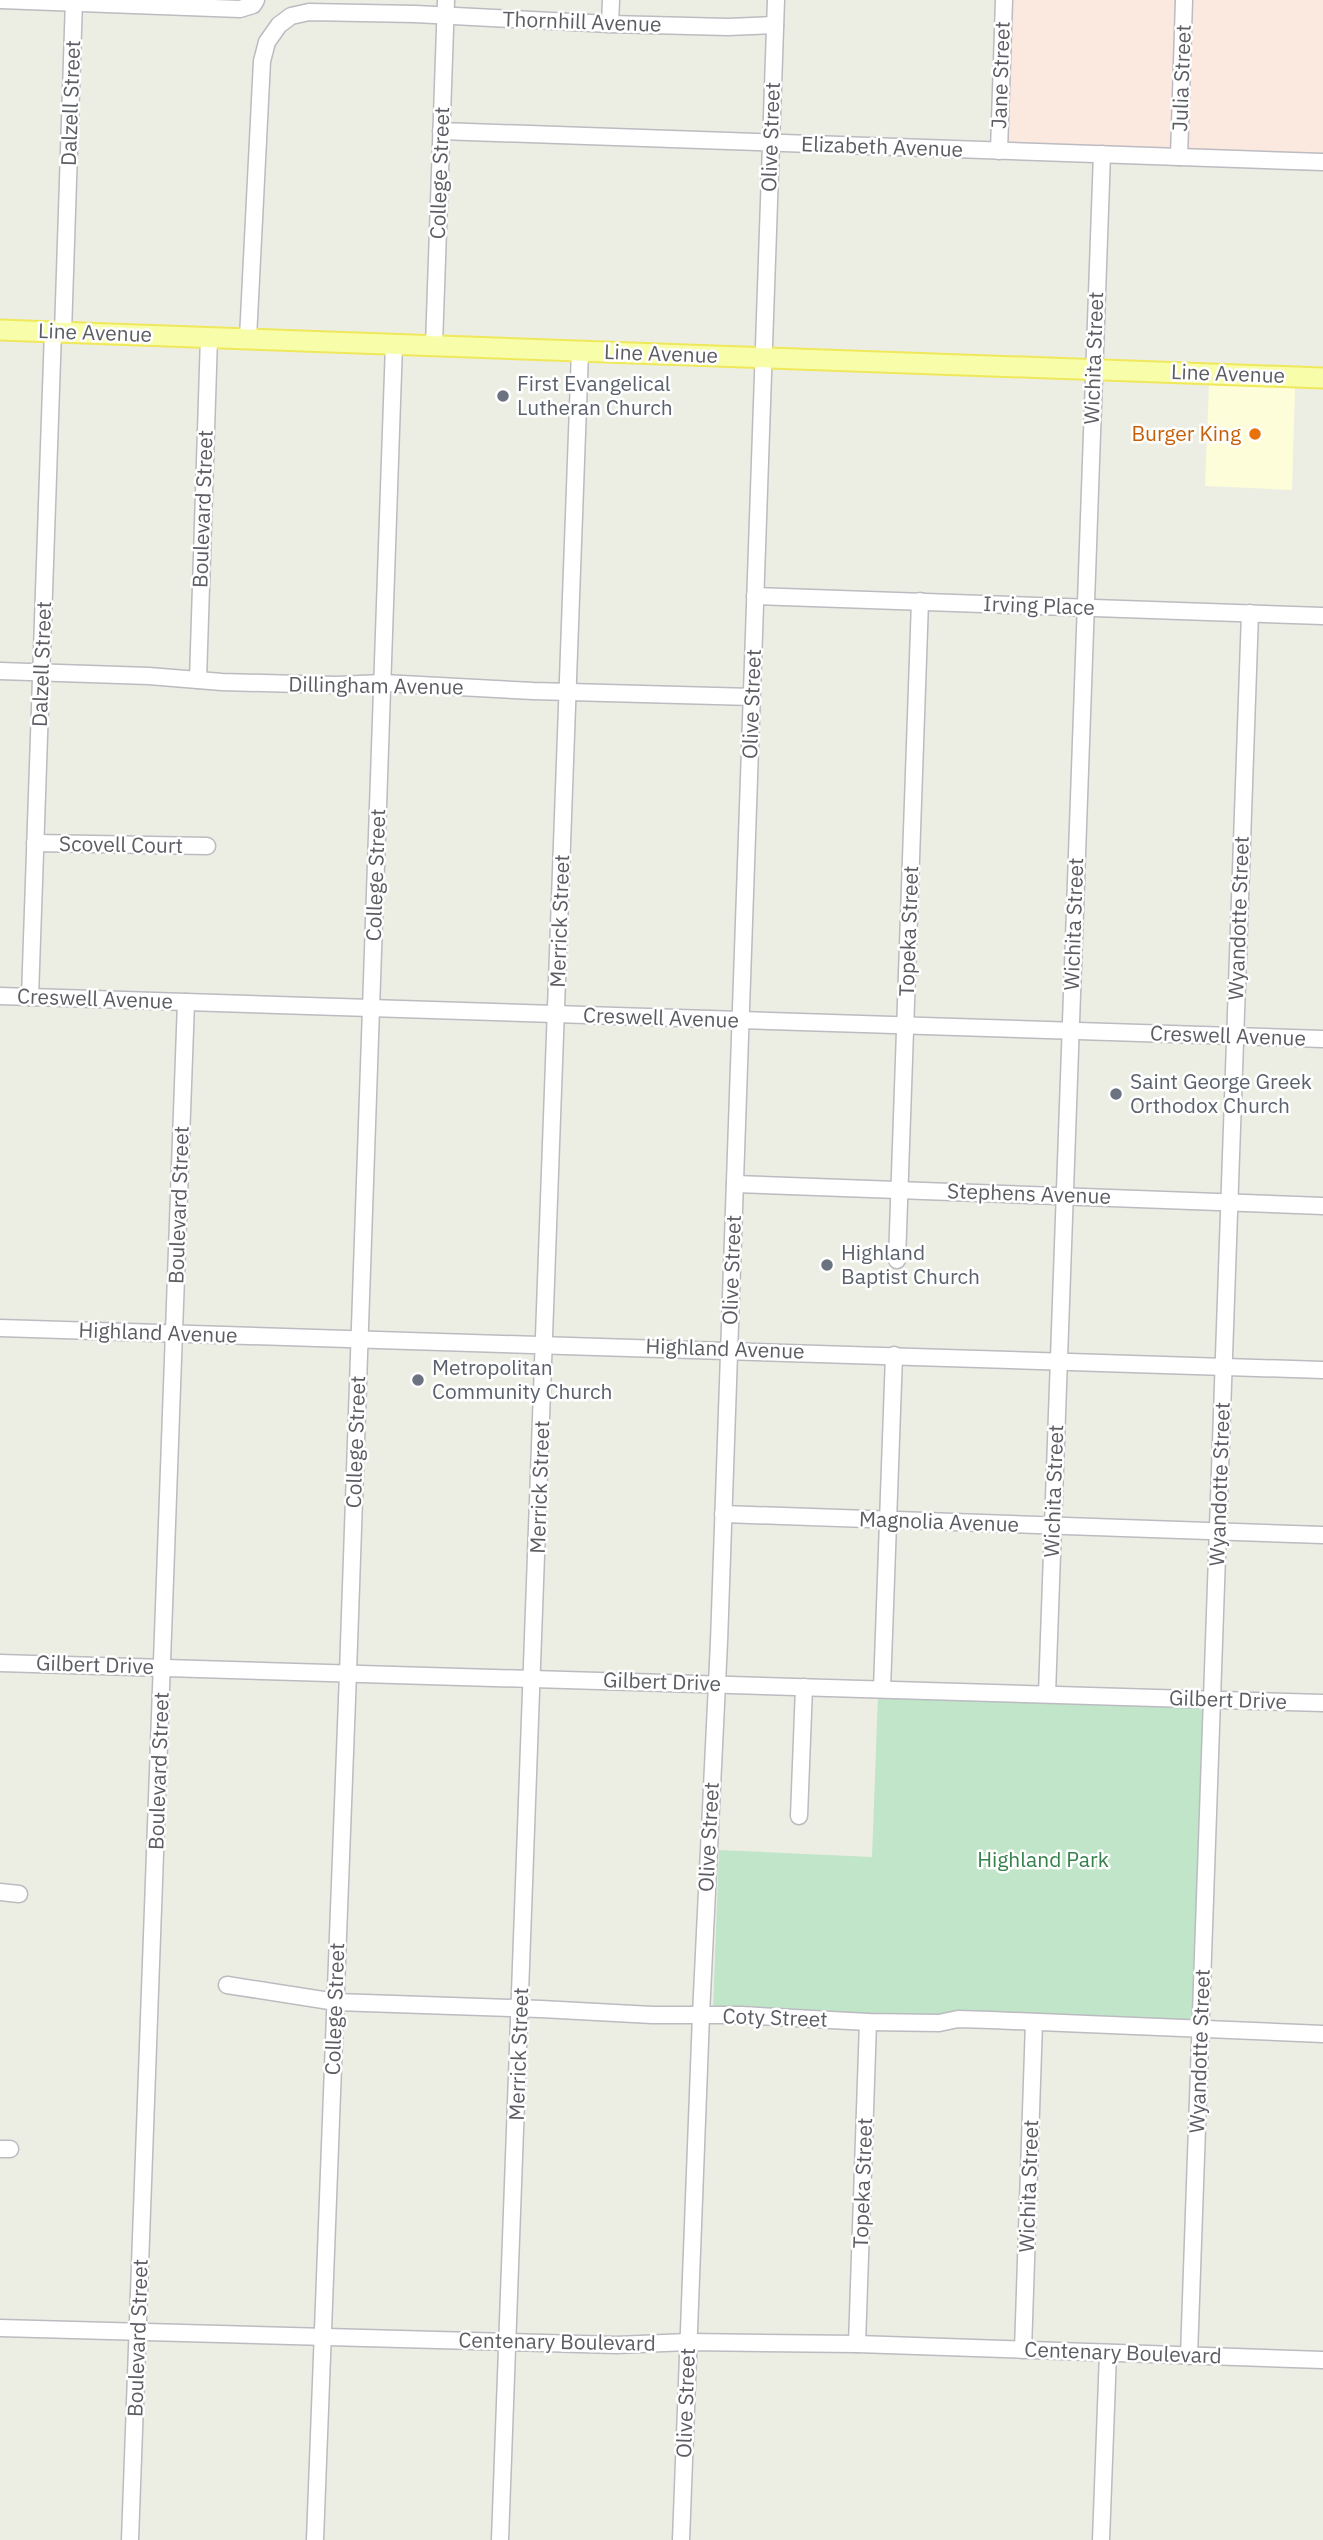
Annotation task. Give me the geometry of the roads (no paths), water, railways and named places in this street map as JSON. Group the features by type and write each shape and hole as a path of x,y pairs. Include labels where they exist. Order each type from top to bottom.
{"main road":[{"name":"Line Avenue","path":"0,330 1323,378"}],"street":[{"path":"0,0 240,9 255,2"},
{"path":"610,24 611,0"},
{"name":"Olive Street","path":"681,2540 723,1514 776,0"},
{"name":"Jane Street","path":"999,151 1004,0"},
{"name":"Julia Street","path":"1179,157 1184,0"},
{"name":"Dalzell Street","path":"30,997 41,673 74,1"},
{"name":"Thornhill Avenue","path":"248,338 262,61 271,35 285,20 309,12 446,8 610,24 728,27 775,25"},
{"name":"College Street","path":"434,345 446,8"},
{"name":"Elizabeth Avenue","path":"441,131 1323,162"},
{"name":"Wichita Street","path":"1047,1694 1102,154"},
{"name":"Boulevard Street","path":"198,680 209,337"},
{"name":"College Street","path":"315,2540 394,344"},
{"name":"Merrick Street","path":"500,2540 580,351"},
{"name":"Irving Place","path":"755,596 1323,616"},
{"name":"Topeka Street","path":"897,1260 920,601"},
{"name":"Wyandotte Street","path":"1189,2356 1250,613"},
{"name":"Dillingham Avenue","path":"0,671 324,685 383,683 752,697"},
{"name":"Scovell Court","path":"35,843 207,846"},
{"name":"Creswell Avenue","path":"0,996 1323,1040"},
{"name":"Boulevard Street","path":"130,2540 186,1002"},
{"name":"Stephens Avenue","path":"735,1184 1323,1206"},
{"name":"Highland Avenue","path":"0,1328 545,1343 1323,1370"},
{"path":"882,1689 894,1355"},
{"name":"Magnolia Avenue","path":"723,1514 1323,1535"},
{"name":"Gilbert Drive","path":"0,1662 1323,1703"},
{"path":"799,1816 804,1687"},
{"path":"0,1892 19,1894"},
{"name":"Coty Street","path":"227,1986 335,2002 741,2015 868,2022 939,2023 958,2019 1323,2034"},
{"name":"Topeka Street","path":"857,2344 868,2022"},
{"name":"Wichita Street","path":"1023,2350 1034,2022"},
{"name":"Centenary Boulevard","path":"0,2328 616,2345 688,2342 857,2344 1323,2360"},
{"path":"1101,2540 1108,2353"}],"place":[{"name":"First Evangelical Lutheran Church","path":"503,396"},
{"name":"Burger King","path":"1255,434"},
{"name":"Saint George Greek Orthodox Church","path":"1116,1094"},
{"name":"Highland Baptist Church","path":"827,1265"},
{"name":"Metropolitan Community Church","path":"418,1380"}],"park label":[{"name":"Highland Park","path":"1043,1860"}]}
